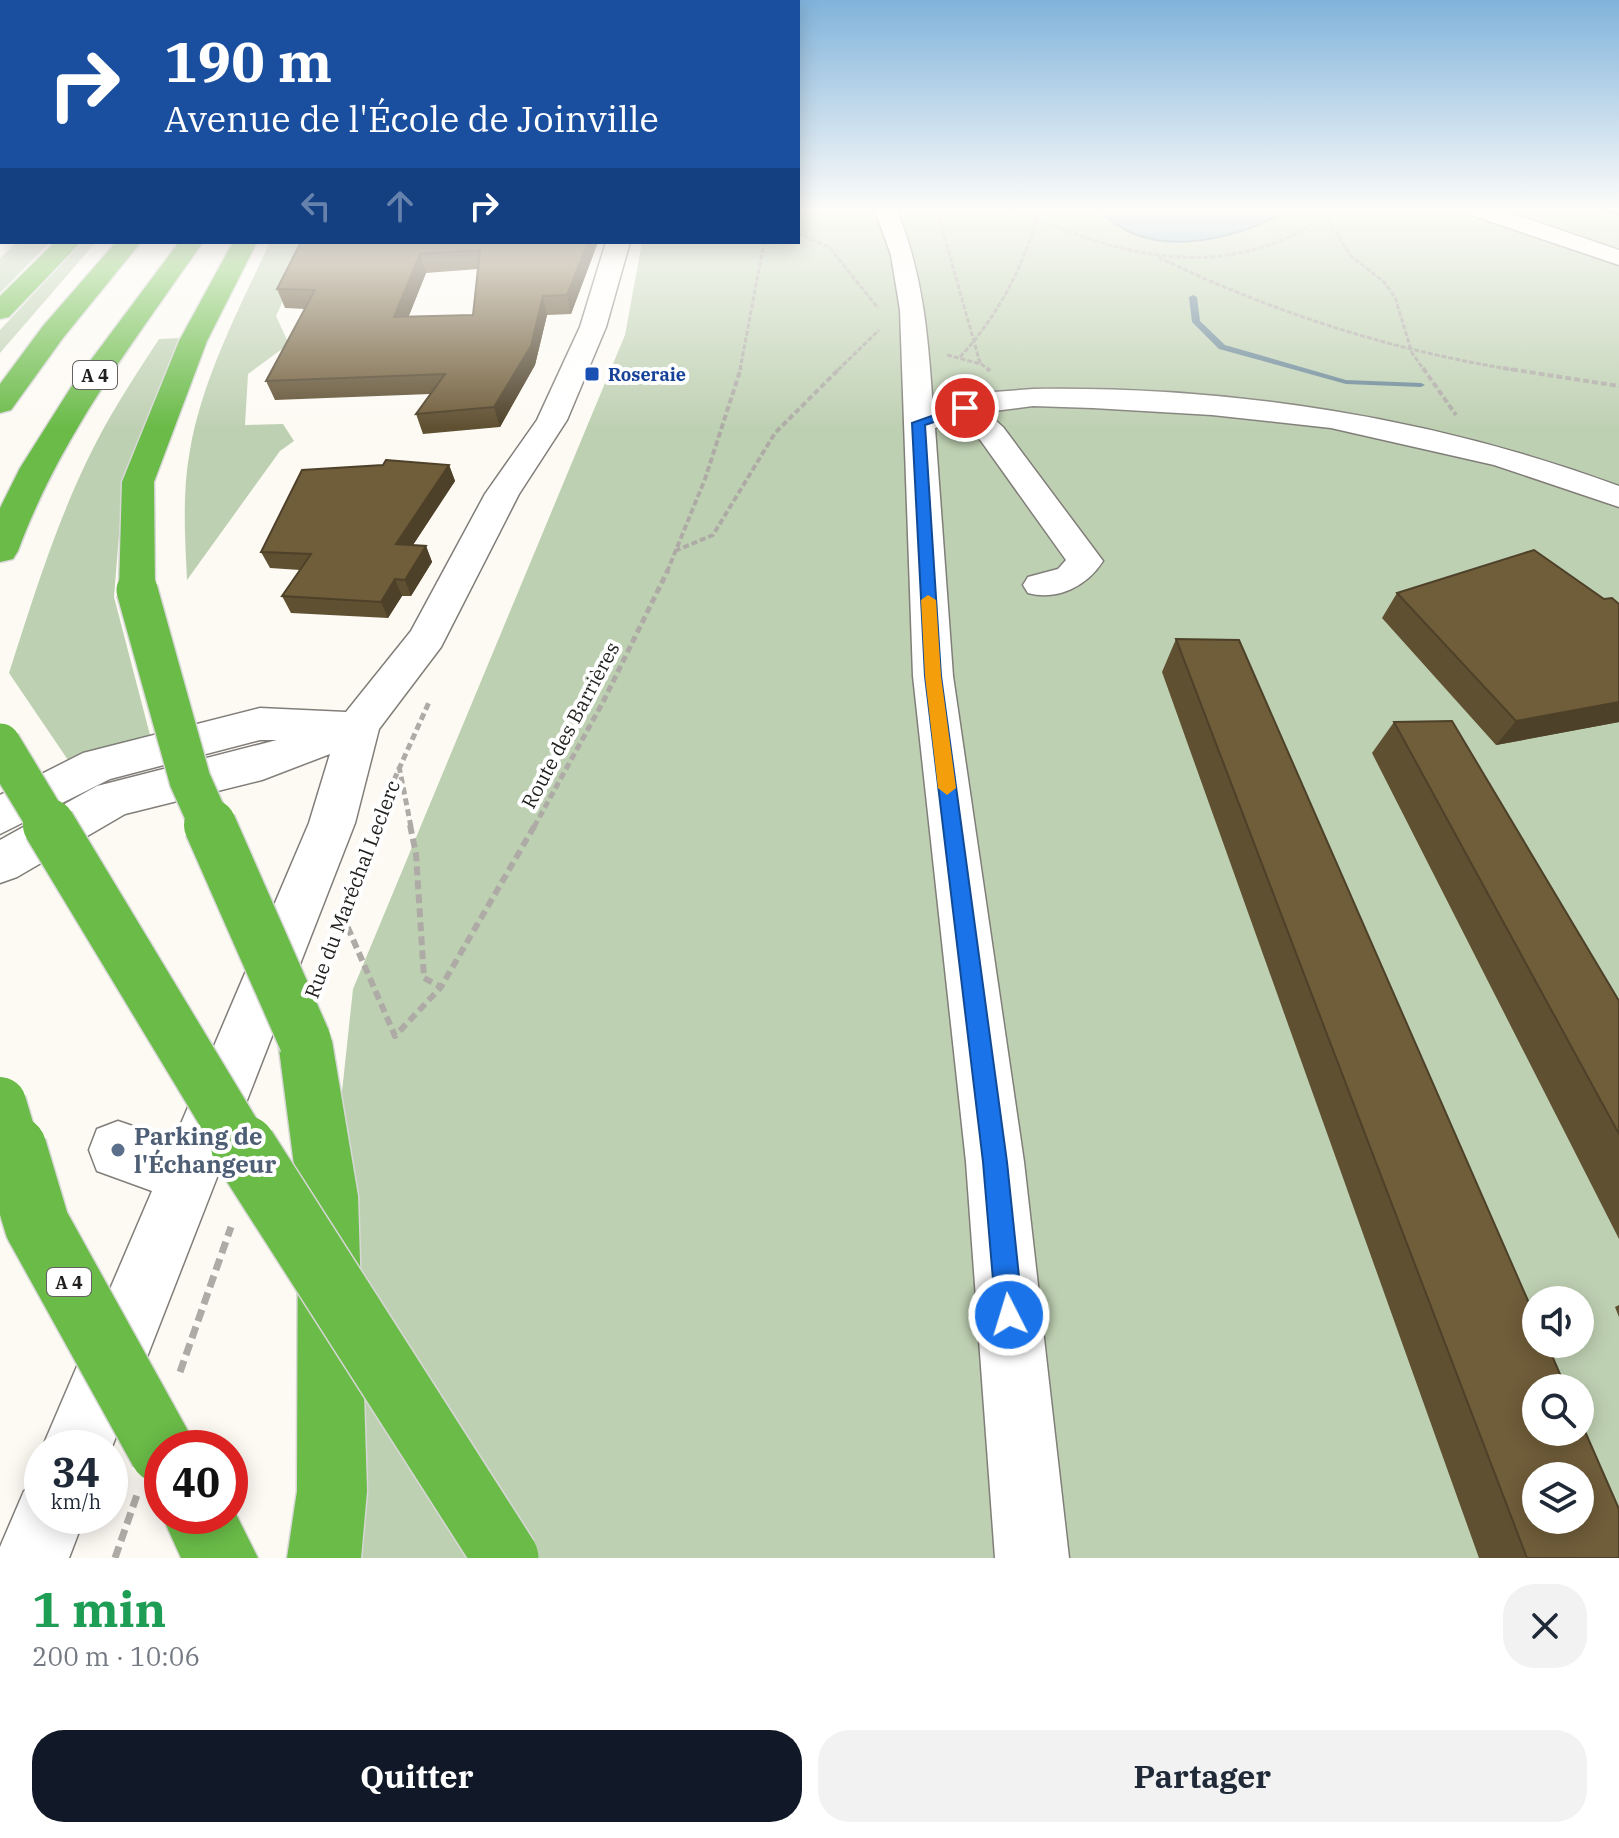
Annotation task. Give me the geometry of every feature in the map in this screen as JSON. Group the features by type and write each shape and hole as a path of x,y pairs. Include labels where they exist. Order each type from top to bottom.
{"highway":[{"path":"0,311 28,283"},
{"path":"0,404 53,332 95,283"},
{"name":"A 4","path":"0,551 12,516 54,436 162,283"},
{"path":"224,283 193,341 138,482 137,590 190,780 305,1041 328,1196 332,1491 324,1558"},
{"path":"0,744 258,1171 506,1558"},
{"name":"A 4","path":"0,1103 37,1225 144,1437"},
{"name":"A 4","path":"204,1534 221,1558"}],"street":[{"path":"84,1430 332,823 359,725 427,638 502,494 552,420 593,327 606,283"},
{"path":"910,283 929,349 918,423 933,676 995,1162 1032,1558"},
{"path":"918,423 965,408 1027,399 1216,405 1352,421 1461,445 1571,478 1619,497"},
{"path":"965,408 992,434 1085,561 1071,577 1041,585"},
{"path":"0,816 98,765 260,724 359,725"},
{"path":"0,863 113,799 262,763 359,725"},
{"path":"118,1150 189,1174"},
{"path":"32,1558 42,1534"}],"path":[{"name":"Route des Barrières","path":"341,913 395,1036 441,987 589,732 686,531 732,400 756,283"},
{"path":"864,283 929,349 981,364 956,283"},
{"path":"973,345 1009,283"},
{"path":"1210,283 1245,300 1412,353 1488,368 1619,386"},
{"path":"1385,283 1395,297 1407,328 1412,353 1446,396 1464,429 1461,445"},
{"path":"675,551 713,535 775,433 929,349 973,345"},
{"name":"Rue du Maréchal Leclerc","path":"381,810 431,697"},
{"path":"398,766 416,854 424,978 441,987"},
{"name":"Rue du Maréchal Leclerc","path":"336,928 347,898"},
{"path":"178,1378 236,1213"},
{"path":"115,1558 144,1516"}],"green space":[{"path":"0,283 10,283 0,293"},
{"path":"44,283 61,283 0,353 0,330"},
{"path":"251,283 291,283 276,316 289,344 248,374 245,425 283,424 294,441 280,451 187,580 185,515 190,450 204,396 223,344"},
{"path":"635,283 1619,283 1619,1558 292,1558 353,989 625,335"},
{"path":"182,338 139,449 121,510 114,597 150,735 70,763 9,673 53,542 94,447 159,339"}],"building":[{"path":"280,283 408,283 394,317 473,315 476,283 572,283 567,295 543,296 531,346 494,407 416,414 445,374 266,381 315,290 277,289"},
{"path":"386,460 449,465 396,544 426,546 405,580 395,579 381,602 282,596 311,554 261,552 302,470 383,465"},
{"path":"1534,550 1604,599 1612,598 1619,604 1619,702 1516,721 1397,593"},
{"path":"1176,639 1239,640 1522,1287 1522,1358 1553,1358 1560,1374 1522,1374 1522,1446 1591,1446 1619,1509 1619,1558 1527,1558"},
{"path":"1452,721 1619,1001 1619,1134 1394,722"}],"waterway":[{"path":"1193,297 1196,322 1222,347 1346,382 1421,385"}],"slow traffic":[{"path":"928,600 933,676 947,788"}],"place":[{"name":"Roseraie","path":"592,374"},
{"name":"Parking de l'Échangeur","path":"118,1150"}],"route":[{"path":"965,408 918,423 933,676 995,1162 1009,1315"}]}
